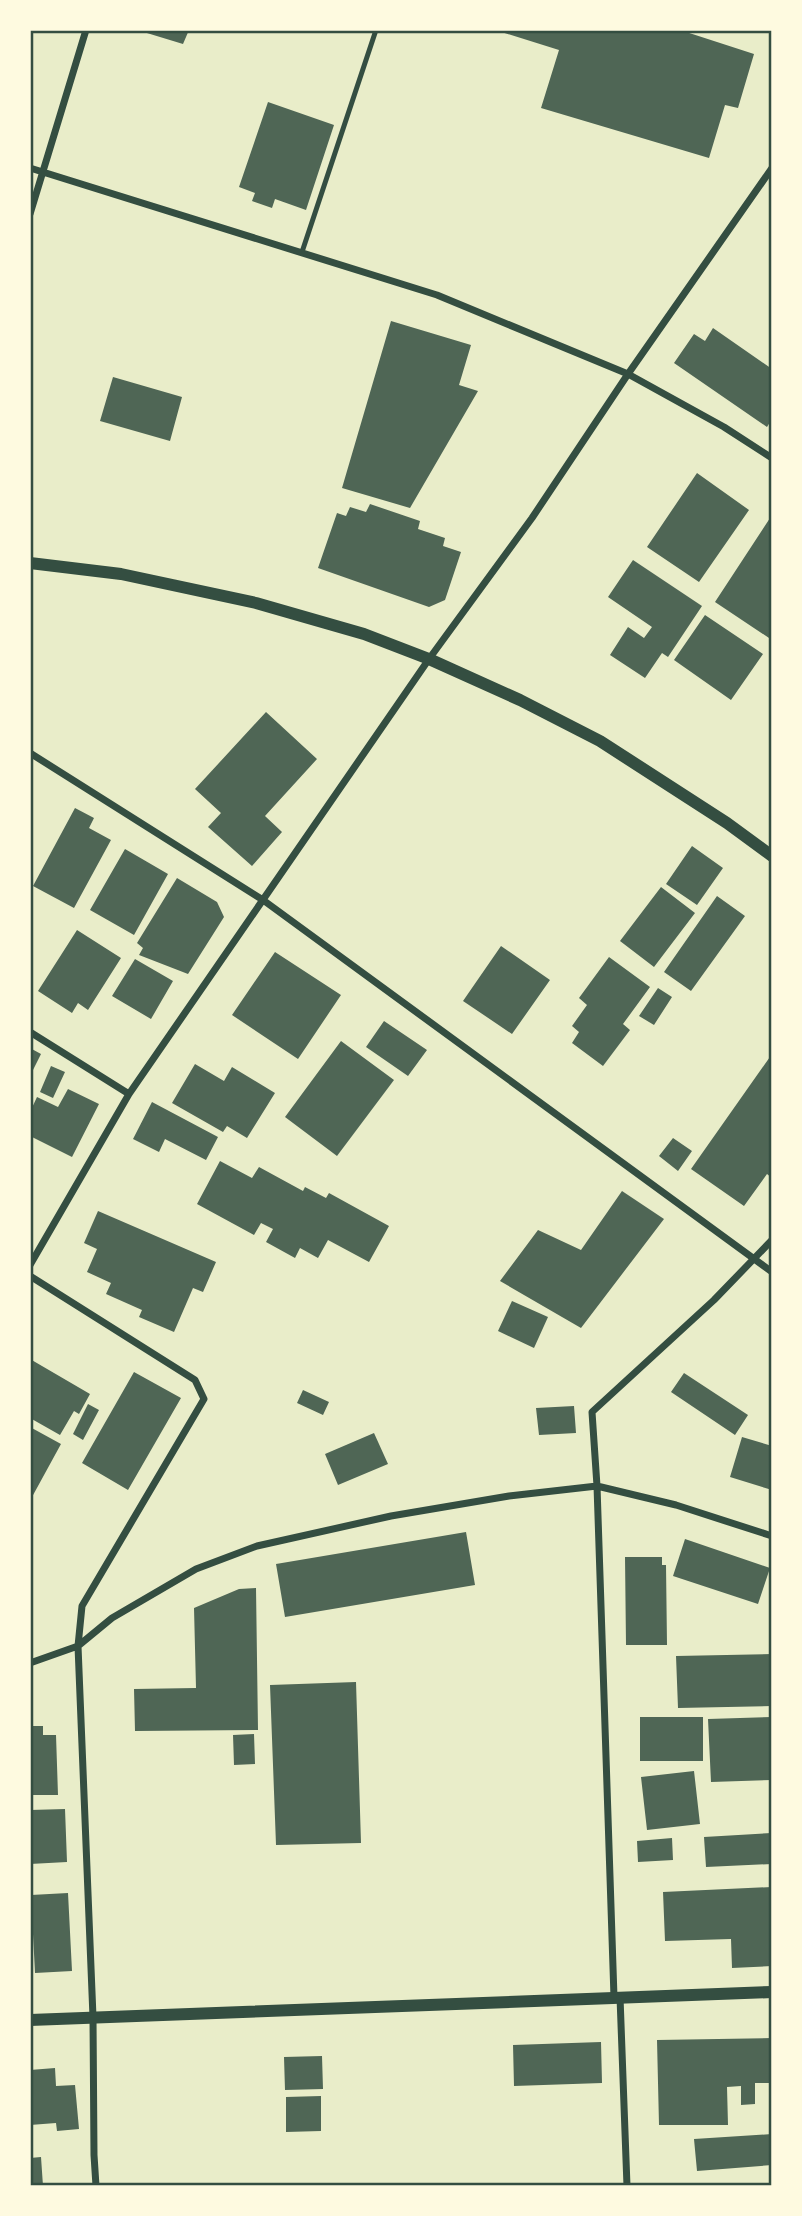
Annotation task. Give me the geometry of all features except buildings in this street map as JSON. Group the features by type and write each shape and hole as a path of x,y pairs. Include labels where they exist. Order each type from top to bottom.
{"street":[{"path":"30,214 86,30"},
{"path":"30,168 437,295 628,374 724,427 772,458"},
{"path":"30,1265 129,1094 429,659 524,530 628,374 772,168"},
{"path":"30,564 121,574 256,603 364,634 429,659 520,700 600,741 727,823 772,856"},
{"path":"30,753 263,900 772,1272"},
{"path":"30,1032 129,1094"},
{"path":"627,2186 592,1412 714,1300 772,1240"},
{"path":"30,1276 195,1380 204,1399 82,1606 78,1646 93,2017 96,2186"},
{"path":"30,1663 78,1646 112,1618 196,1569 257,1546 404,1514 509,1496 597,1486 676,1505 772,1536"},
{"path":"30,2020 772,1992"}],"lane":[{"path":"302,252 376,30"}]}
